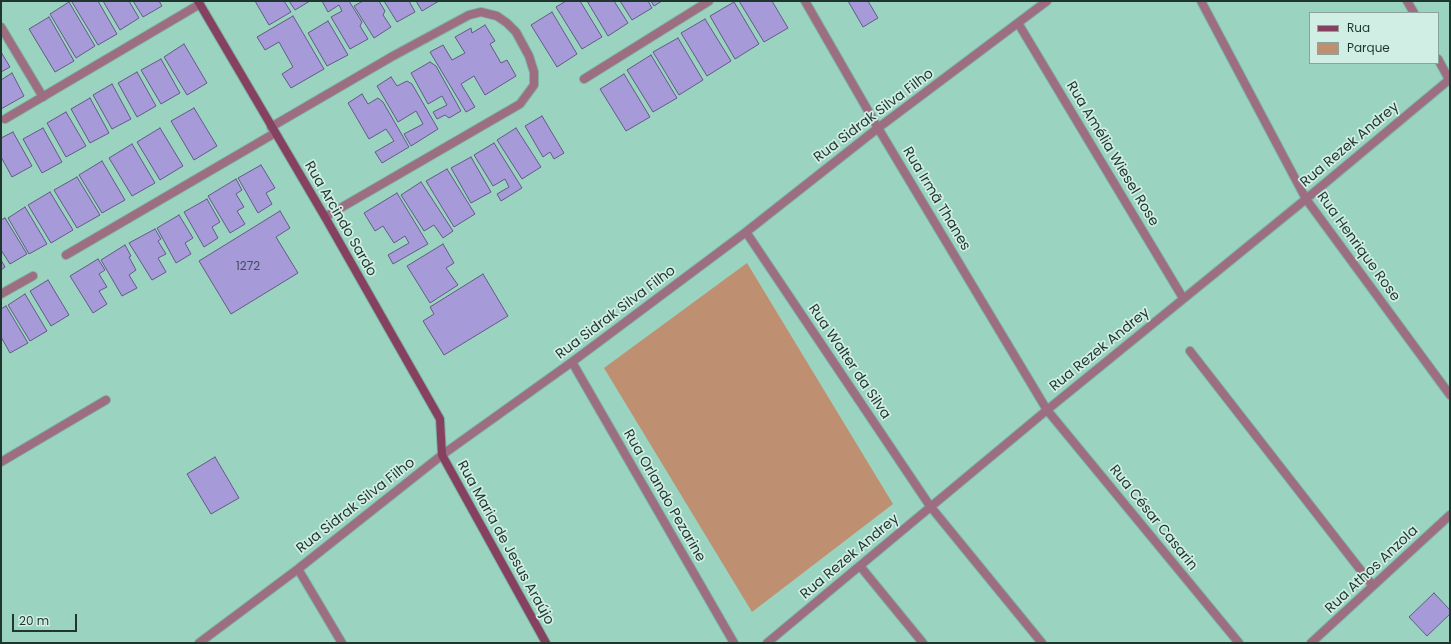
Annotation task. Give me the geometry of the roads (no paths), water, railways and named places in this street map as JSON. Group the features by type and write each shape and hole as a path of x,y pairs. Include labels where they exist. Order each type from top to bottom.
{"street":[{"path":"584,79 709,1"},
{"name":"Rua Irmã Thanes","path":"805,1 878,128 1047,410"},
{"name":"Rua Sidrak Silva Filho","path":"199,643 298,569 442,455 572,362 746,232 878,128 1047,1"},
{"name":"Rua Henrique Rose","path":"1201,1 1306,199 1450,395"},
{"path":"1407,1 1413,12"},
{"path":"5,119 199,3"},
{"name":"Rua Arcindo Sardo","path":"199,3 440,419 442,455"},
{"path":"66,255 393,56 469,15 481,12 497,16 507,23 516,32 529,56 534,72 534,85 520,104 324,217"},
{"name":"Rua Amélia Wiesel Rose","path":"1018,23 1183,298"},
{"path":"1,27 42,97"},
{"path":"1439,61 1450,80"},
{"name":"Rua Rezek Andrey","path":"767,643 930,506 1450,80"},
{"name":"Rua Walter da Silva","path":"746,232 930,506 1042,643"},
{"path":"1,294 33,276"},
{"path":"1190,351 1373,586"},
{"name":"Rua Orlando Pezarine","path":"572,362 734,643"},
{"path":"1,462 106,400"},
{"name":"Rua César Casarin","path":"1047,410 1239,643"},
{"name":"Rua Maria de Jesus Araújo","path":"442,455 546,643"},
{"name":"Rua Athos Anzola","path":"1311,643 1450,515"},
{"path":"860,566 923,643"},
{"path":"298,569 342,643"}]}
